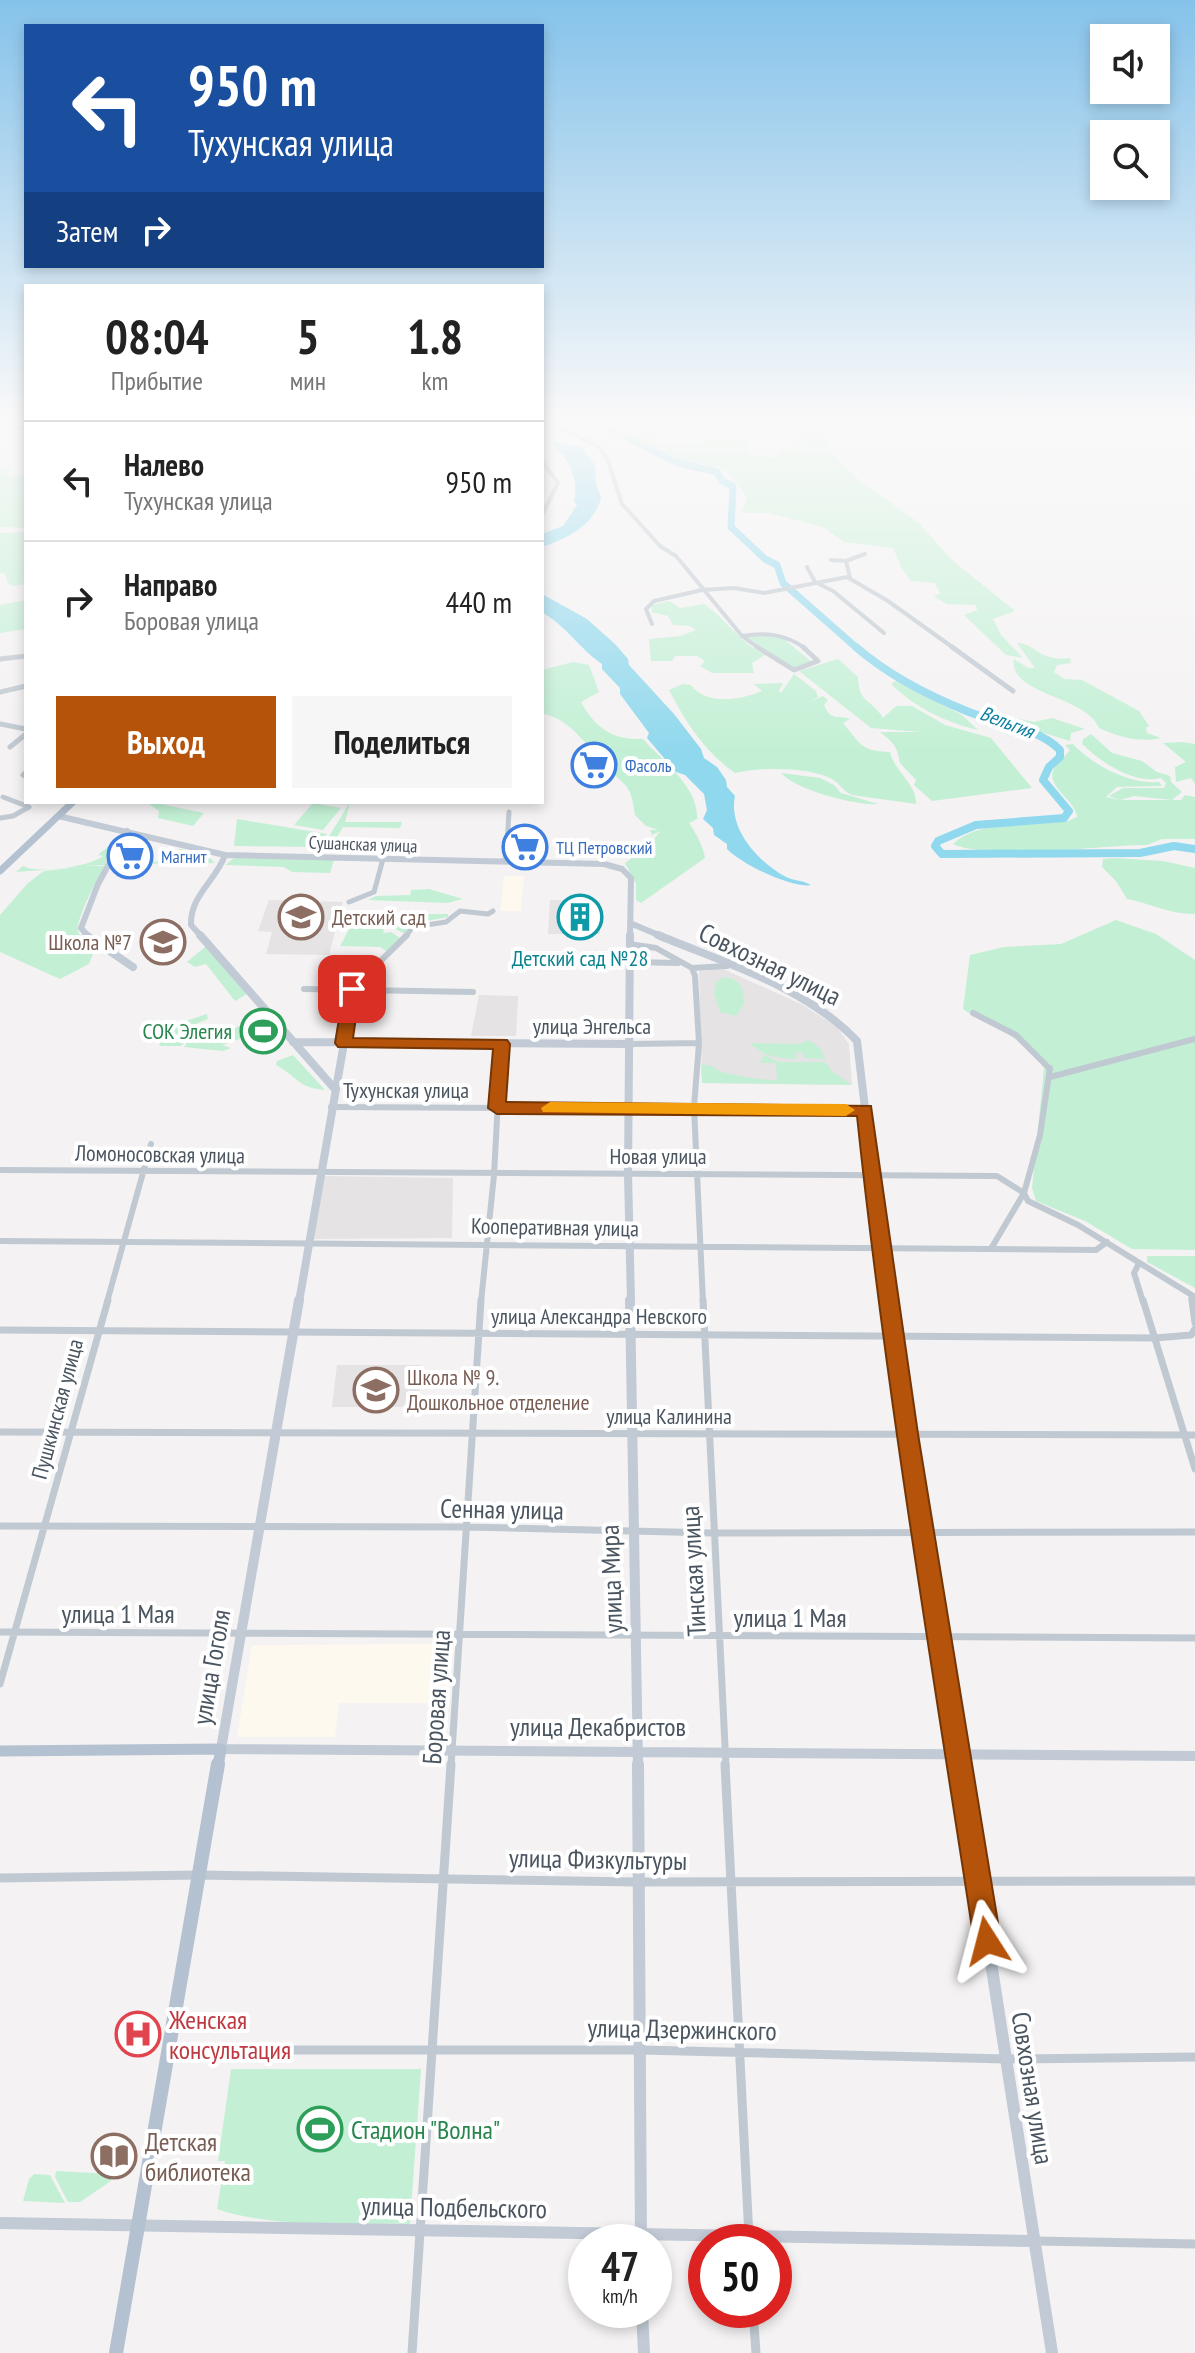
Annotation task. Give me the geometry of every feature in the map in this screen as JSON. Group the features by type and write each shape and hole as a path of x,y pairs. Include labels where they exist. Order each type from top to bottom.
{"main road":[{"path":"0,871 71,804"},
{"name":"Сушанская улица","path":"58,816 225,855 617,867 627,873 632,882 630,918"},
{"path":"127,831 98,884 81,928 84,934 133,967"},
{"path":"225,855 217,876 193,902 189,913 191,925 334,1088"},
{"name":"Совхозная улица","path":"630,918 666,939 808,1002 850,1030 857,1041 893,1336 1052,2353"},
{"name":"улица Мира","path":"630,918 628,1174 637,1636 640,2224"},
{"name":"улица Энгельса","path":"293,1042 631,1044"},
{"name":"улица Гоголя","path":"116,2353 344,1043"},
{"name":"улица Декабристов","path":"0,1751 453,1749 1195,1756"},
{"name":"улица Подбельского","path":"0,2223 568,2235"},
{"name":"улица Подбельского","path":"792,2239 1036,2241"},
{"path":"643,2328 644,2353"}],"street":[{"path":"646,531 660,546 676,556 742,636 794,670 818,661 776,633 742,636"},
{"path":"831,560 846,561 851,556 865,554"},
{"path":"846,561 850,578"},
{"path":"807,567 815,582 833,591 884,633"},
{"path":"652,624 646,609 648,603 702,590 734,588 764,593 850,578 886,599 1013,691"},
{"path":"0,659 24,656"},
{"path":"0,692 24,686"},
{"path":"0,724 24,730"},
{"path":"10,747 24,733"},
{"path":"0,818 13,816 29,807 3,797"},
{"path":"500,862 506,859 509,812"},
{"path":"349,902 373,893 383,859"},
{"path":"352,989 397,948 413,927 446,922 457,911 488,914 493,911"},
{"path":"656,948 666,939"},
{"path":"629,944 656,948 680,963 696,968 727,966"},
{"name":"Тинская улица","path":"697,952 695,976 699,1043 694,1107 748,2224"},
{"path":"329,988 335,958 352,989"},
{"path":"630,962 680,963"},
{"path":"304,989 473,992"},
{"name":"улица Гоголя","path":"344,1043 352,989"},
{"path":"973,1013 1007,1029 1042,1055 1057,1073"},
{"path":"1050,1077 1195,1039"},
{"name":"улица Энгельса","path":"631,1044 699,1043"},
{"name":"Боровая улица","path":"412,2353 472,1435 485,1244 494,1175 501,1044"},
{"path":"992,1247 1024,1193 1040,1135 1050,1068"},
{"name":"Тухунская улица","path":"331,1107 865,1110"},
{"name":"Пушкинская улица","path":"0,1684 151,1144"},
{"name":"Ломоносовская улица","path":"0,1170 320,1173"},
{"name":"Новая улица","path":"320,1173 873,1173 997,1176 1024,1193"},
{"path":"1024,1193 1028,1201"},
{"path":"1019,1201 1028,1201 1107,1242 1193,1296"},
{"name":"Кооперативная улица","path":"0,1241 1096,1250 1107,1242"},
{"path":"1139,1263 1139,1269 1134,1273 1195,1469"},
{"name":"улица Александра Невского","path":"0,1330 1155,1338 1191,1335 1195,1326 1193,1296"},
{"name":"улица Калинина","path":"0,1432 1195,1435"},
{"name":"Сенная улица","path":"0,1526 468,1527 713,1533 1195,1532"},
{"name":"улица 1 Мая","path":"0,1632 1195,1638"},
{"name":"улица Физкультуры","path":"0,1878 200,1875 636,1882 1195,1881"},
{"name":"улица Дзержинского","path":"169,2050 740,2051 1006,2059 1195,2057"},
{"name":"улица Подбельского","path":"1036,2241 1195,2244"},
{"path":"754,2328 756,2353"}],"shaded area":[{"path":"504,876 524,876 521,911 500,911"},
{"name":"Детский сад","path":"269,900 343,902 329,955 266,954 272,932 258,931"},
{"path":"550,900 600,901 600,934 548,934"},
{"path":"723,969 801,1004 836,1026 849,1044 852,1085 702,1083 699,971"},
{"path":"479,995 518,996 516,1036 471,1036"},
{"path":"323,1176 453,1178 452,1238 312,1239"},
{"name":"Школа № 9. Дошкольное отделение","path":"337,1365 421,1365 418,1407 332,1407"},
{"path":"452,1644 448,1703 339,1703 335,1737 237,1737 252,1645"}],"green space":[{"path":"828,531 926,531 952,560 1015,611 993,619 1001,635 1023,658 1006,655 964,615 977,610 976,605 947,604 934,597 940,593 935,583 911,581 893,548 844,542"},
{"path":"24,532 24,584 13,586 8,583 5,574 0,573 0,533"},
{"path":"24,600 24,629 0,633 0,605"},
{"path":"669,601 680,608 704,604 712,610 747,643 765,655 752,663 754,673 712,673 700,666 705,661 697,656 651,661 649,639 680,636 696,630 690,626 673,625 668,616 652,612 652,605"},
{"path":"771,635 784,639 812,662 794,669 746,637"},
{"path":"1017,643 1051,657 1070,658 1071,663 1057,665 1054,672 1064,679 1082,680 1139,711 1149,726 1147,733 1161,738 1145,740 1114,734 1099,728 1092,717 1080,709 1035,688 1015,671 1014,659 1028,668 1035,668"},
{"path":"838,659 858,677 863,697 883,718 896,706 912,706 945,725 991,738 1032,788 932,801 914,785 916,780 900,763 894,745 880,732 921,732 871,728 799,671"},
{"path":"573,662 589,665 599,692 581,702 593,719 614,735 643,739 678,776 692,797 697,819 689,823 705,858 641,903 636,900 636,884 625,863 651,844 660,831 652,835 650,830 658,830 646,826 635,815 628,790 610,771 612,763 593,751 564,723 544,714 544,669"},
{"path":"794,674 816,691 818,697 811,701 823,696 828,700 824,705 830,714 850,719 843,723 862,745 890,752 913,790 916,804 852,795 832,779 811,772 771,769 735,773 714,756 697,736 669,690 683,684 691,685 706,696 725,699 762,691 754,684 783,683 781,693"},
{"path":"896,681 962,715 978,730 920,707 891,684"},
{"path":"995,714 1034,722 1052,718 1085,729 1071,733 1070,741 996,718"},
{"path":"1091,734 1112,753 1142,761 1157,772 1170,776 1171,782 1182,792 1172,800 1181,800 1185,795 1195,797 1195,839 1162,839 1147,845 1018,852 970,849 953,844 977,830 1068,821 1077,817 1052,777 1054,768 1070,750 1065,745 1073,744 1091,760 1112,772 1135,780 1159,782 1162,786 1117,787 1106,797 1119,800 1109,796 1123,788 1164,788 1166,783 1161,778 1129,775 1099,758 1082,744 1083,739","holes":["1134,796 1172,800 1120,800"]},
{"path":"1163,743 1195,744 1195,784 1191,778 1176,782 1175,767 1186,762"},
{"path":"781,773 820,778 834,785 841,793 878,804 826,795 798,785"},
{"path":"149,804 204,813 193,826 158,818 159,811"},
{"path":"312,804 341,808 323,830 294,825"},
{"path":"349,804 345,822 402,822 400,828 343,827 337,837 349,844 348,847 322,848"},
{"path":"237,819 327,834 320,847 234,846"},
{"path":"116,840 119,841 105,865 85,866 105,866 78,925 80,936 95,949 89,964 60,979 0,952 0,915 28,883 44,871 82,867 16,872 23,866 51,869 87,863 103,856 98,855"},
{"path":"180,849 206,854 215,863 113,864 139,863 142,857 145,862 174,861 176,857 170,856"},
{"path":"234,858 334,860 330,873 292,872 284,867 225,865"},
{"path":"1103,859 1163,861 1195,868 1195,914 1177,913 1127,899 1116,881 1102,867"},
{"path":"429,889 463,899 447,903 368,900 376,896 410,895 411,890"},
{"path":"350,914 448,914 448,917 411,924 405,934 382,922 353,921"},
{"path":"1116,920 1156,934 1195,960 1195,1250 1132,1249 1085,1221 1036,1201 1032,1188 1044,1068 1011,1036 963,1009 970,955 1004,947 1061,944"},
{"path":"352,924 381,925 384,927 383,933 391,932 400,938 387,952 380,947 340,946"},
{"path":"206,946 247,994 235,1001 206,964 195,967 187,962"},
{"path":"724,977 738,982 742,989 744,1004 736,1016 720,1012 714,993 716,982"},
{"path":"207,1014 208,1019 183,1029 188,1038 181,1046 160,1046 156,1031"},
{"path":"243,1025 251,1035 222,1045 231,1048 223,1051 184,1047 189,1040 192,1043"},
{"path":"809,1040 820,1048 825,1059 805,1058 801,1052 796,1052 797,1059 778,1057 760,1051 750,1043 800,1044"},
{"path":"293,1055 325,1090 303,1084 276,1065 277,1061"},
{"path":"764,1055 779,1062 825,1062 833,1072 852,1085 702,1083 701,1065 758,1079 777,1080 776,1063 760,1063"},
{"path":"1147,1256 1195,1256 1195,1288 1147,1262"},
{"name":"Стадион \"Волна\"","path":"231,2069 421,2069 410,2224 286,2222 217,2209 225,2161 218,2161"},
{"path":"56,2171 112,2174 111,2181 80,2202 68,2202 55,2177"},
{"path":"34,2174 50,2175 65,2203 23,2201 29,2179"}],"water":[{"path":"550,531 577,531 544,546 544,533"},
{"path":"544,595 587,619 615,644 628,659 629,665 674,714 701,749 704,758 717,767 726,780 727,787 735,796 736,820 747,843 775,871 811,885 780,879 755,868 727,849 727,844 714,835 713,828 703,819 707,810 704,794 685,775 676,772 647,738 649,733 620,694 620,688 602,669 602,664 544,613"}],"waterway":[{"name":"Вельгия","path":"735,531 765,559 777,565 783,583 858,649"},
{"name":"Вельгия","path":"856,647 895,676 924,692 969,712 1029,731 1060,750 1060,757 1049,767 1043,780 1069,811 1064,818 976,825 938,841 935,846 942,854 1140,853 1174,846 1195,849"}],"slow traffic":[{"path":"550,1108 846,1110"}],"place":[{"name":"Фасоль","path":"594,765"},
{"name":"ТЦ Петровский","path":"525,847"},
{"name":"Магнит","path":"130,856"},
{"name":"Детский сад","path":"301,917"},
{"name":"Детский сад №28","path":"580,917"},
{"name":"Школа №7","path":"163,942"},
{"name":"СОК Элегия","path":"263,1031"},
{"name":"Школа № 9. Дошкольное отделение","path":"376,1390"},
{"name":"Женская консультация","path":"138,2034"},
{"name":"Стадион \"Волна\"","path":"320,2129"},
{"name":"Детская библиотека","path":"114,2156"}],"route":[{"path":"352,989 344,1043 501,1044 497,1108 865,1110 880,1246 987,1941"}]}
